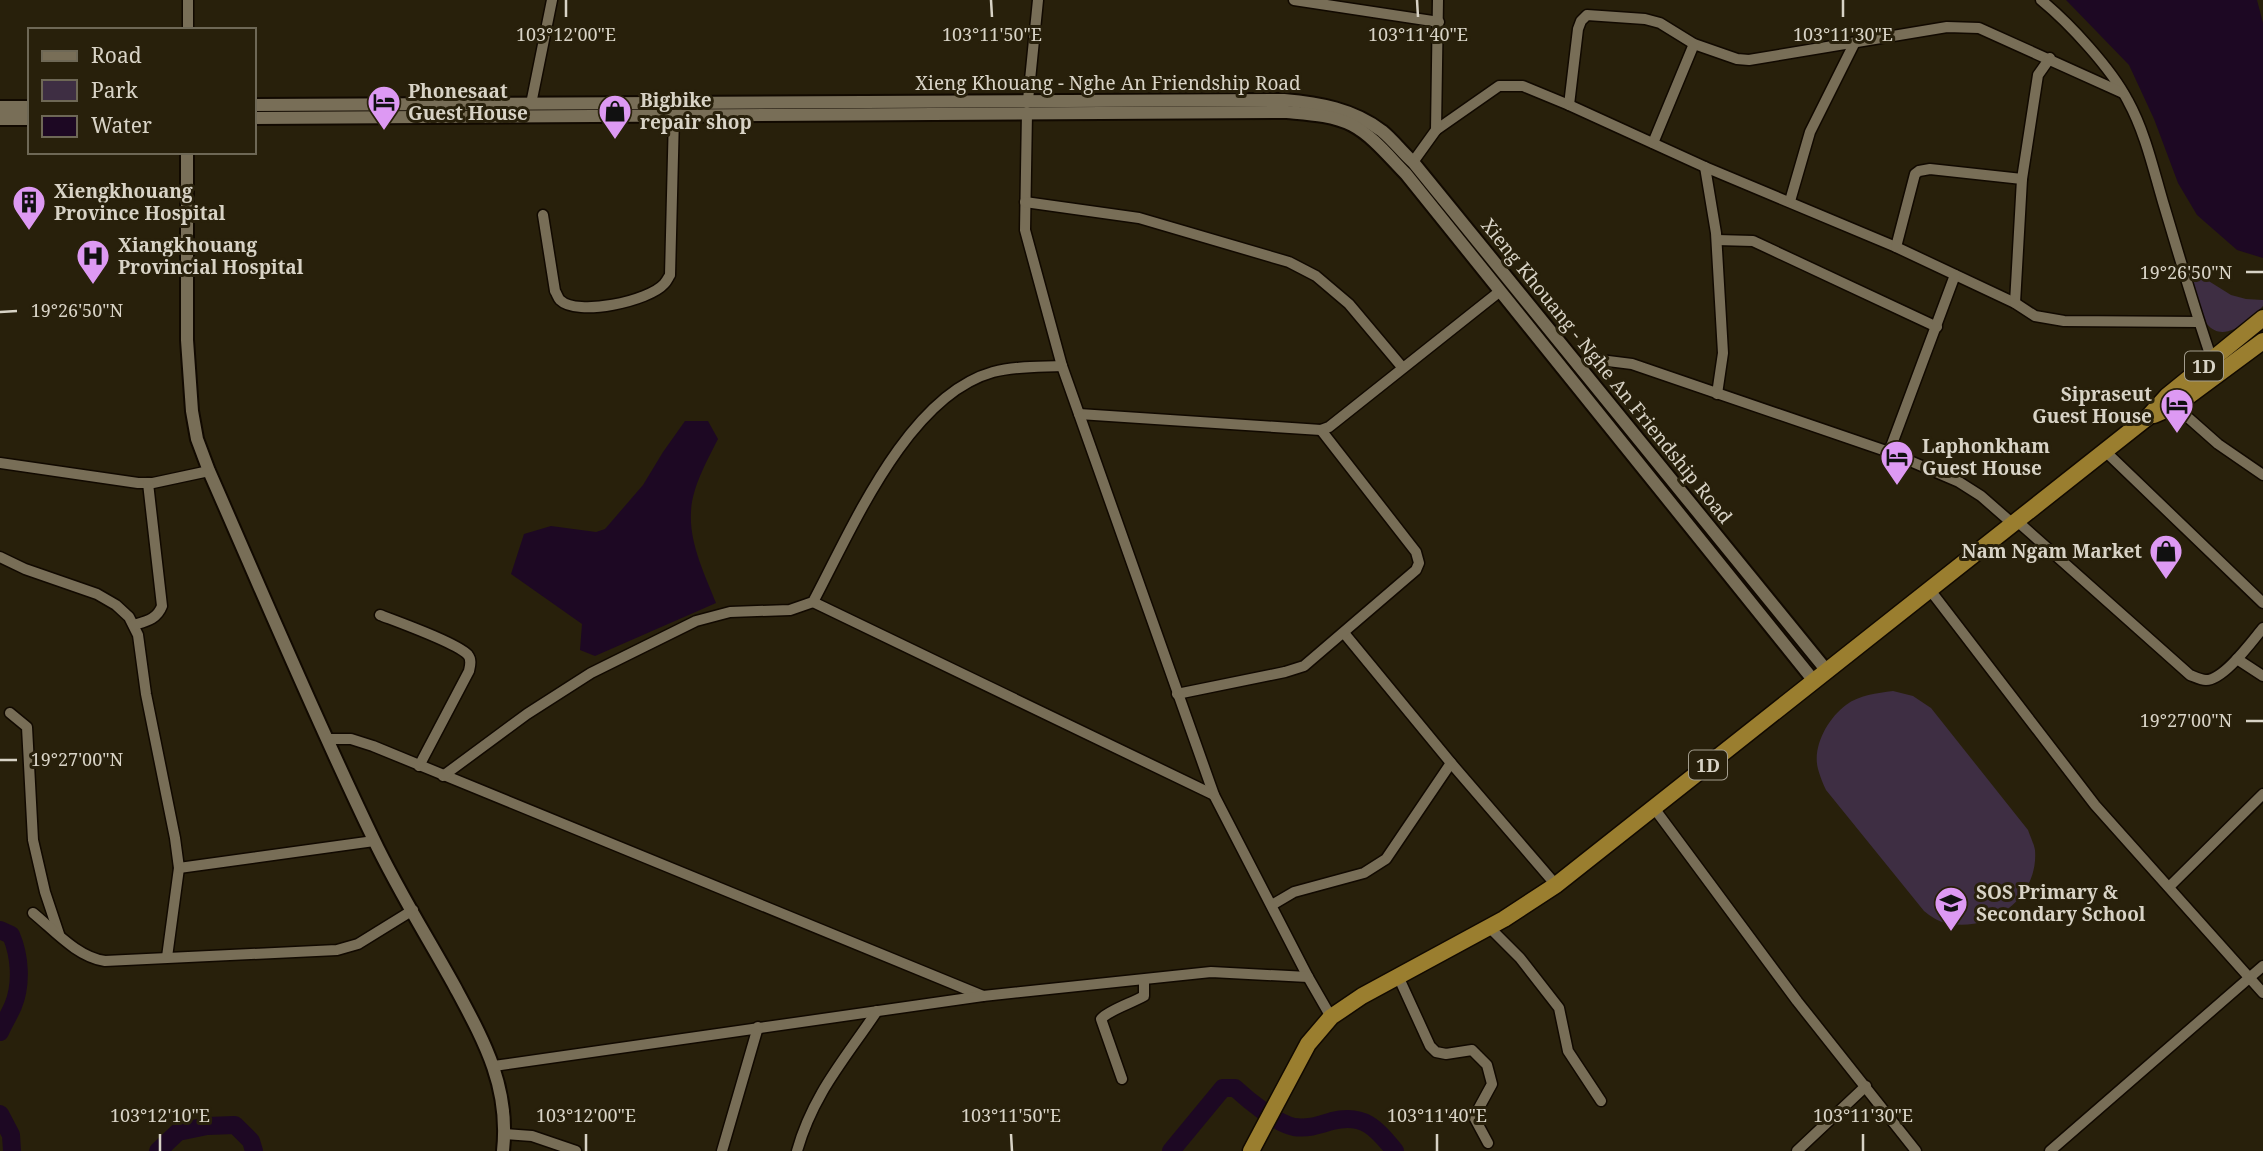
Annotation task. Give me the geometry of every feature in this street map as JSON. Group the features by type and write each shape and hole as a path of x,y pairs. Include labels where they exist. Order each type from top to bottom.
{"highway":[{"name":"1D","path":"1251,1151 1308,1044 1331,1017 1398,976 1489,927 1556,885 2148,417 2167,396 2263,318"},
{"name":"1D","path":"2148,417 2175,406 2263,341"}],"street":[{"path":"188,0 188,28"},
{"path":"531,110 552,0"},
{"path":"1038,0 1028,106 1025,230 1062,366 1214,795 1331,1017"},
{"path":"1294,0 1438,22"},
{"path":"1436,130 1438,0"},
{"path":"2041,0 2094,55 2123,93 2148,149 2212,360"},
{"path":"1569,104 1578,29 1587,15 1645,19 1660,23 1694,44 1737,59 1749,60 1832,44 1854,44 1947,27 1979,28 2123,93"},
{"path":"1653,143 1694,44"},
{"path":"1790,201 1810,132 1854,44"},
{"path":"2015,303 2022,179 2038,75 2050,58"},
{"path":"1413,162 1436,130 1499,86 1523,86 1569,104 1705,167 1896,247 2015,303 2035,316 2056,321 2199,322"},
{"name":"Xieng Khouang - Nghe An Friendship Road","path":"256,105 531,110 674,116 1284,100 1320,103 1354,114 1381,131 1413,162 1578,366 1820,676"},
{"name":"Xieng Khouang - Nghe An Friendship Road","path":"256,118 531,110 1028,106 1287,112 1320,115 1352,125 1373,140 1406,174 1499,292 1820,676"},
{"path":"0,107 28,107"},
{"path":"543,215 555,291 561,301 578,307 622,303 648,295 664,285 670,275 674,116"},
{"path":"0,119 28,118"},
{"path":"187,154 187,326 190,384 197,439 374,841 494,1066 503,1101 503,1151"},
{"path":"1705,167 1717,240 1723,353 1717,394"},
{"path":"1896,247 1915,174 1919,171 1930,169 2022,179"},
{"path":"1025,202 1139,218 1289,262 1316,275 1349,304 1402,367"},
{"path":"1717,240 1753,241 1937,327"},
{"path":"1889,453 1955,275"},
{"path":"1079,414 1321,430 1329,427 1510,284"},
{"path":"1578,366 1592,359 1632,364 1889,453 1959,482 2015,523 2190,675 2205,681 2214,678 2237,659 2263,628"},
{"path":"813,603 872,491 907,435 947,395 990,373 1007,369 1062,366"},
{"path":"2175,406 2218,444 2263,475"},
{"path":"1177,694 1304,666 1416,570 1419,563 1416,552 1321,430"},
{"path":"2105,451 2263,603"},
{"path":"0,463 148,483 209,471"},
{"path":"134,625 152,619 159,614 162,606 148,483"},
{"path":"0,557 25,569 97,594 116,605 134,625 138,635 146,694 179,868 167,957"},
{"path":"1930,590 2095,805 2263,993"},
{"path":"443,776 527,714 591,673 696,621 730,612 790,610 813,603 1214,795"},
{"path":"380,615 455,647 468,656 471,663 419,766"},
{"path":"1344,633 1556,885"},
{"path":"2237,659 2263,676"},
{"path":"10,713 27,727 33,841 45,892 59,934"},
{"path":"328,738 351,739 373,746 983,996"},
{"path":"1272,905 1294,892 1364,873 1386,859 1451,763"},
{"path":"2169,887 2263,794"},
{"path":"1654,807 1797,1002 1916,1151"},
{"path":"179,868 374,841"},
{"path":"33,913 93,959 105,961 337,950 358,944 413,910"},
{"path":"1489,927 1520,958 1559,1008 1568,1051 1601,1101"},
{"path":"2050,1151 2263,966"},
{"path":"494,1066 983,996 1211,972 1308,977"},
{"path":"1398,976 1430,1046 1436,1052 1446,1054 1472,1051 1487,1065 1492,1084 1474,1116 1488,1143"},
{"path":"1122,1079 1101,1019 1106,1013 1127,1006 1144,996 1144,980"},
{"path":"797,1151 810,1112 820,1093 877,1011"},
{"path":"722,1151 758,1027"},
{"path":"1797,1151 1866,1086"},
{"path":"505,1134 532,1136 576,1151"}],"green space":[{"path":"2191,270 2231,295 2263,300 2263,306 2237,328 2221,332 2214,330 2201,314 2190,277"},
{"path":"1893,691 1913,696 1931,708 2028,830 2035,850 2034,868 2028,884 2007,910 1992,918 1959,925 1940,921 1924,911 1826,790 1818,769 1817,752 1833,717 1857,699"}],"water":[{"path":"2066,0 2257,0 2263,23 2263,258 2237,250 2197,215 2178,183 2154,119 2129,65"},
{"path":"685,421 708,421 718,439 697,484 691,512 695,547 716,603 595,656 580,650 582,624 511,574 524,534 551,526 596,532 605,529 643,485"}],"waterway":[{"path":"0,930 11,935 19,970 16,997 0,1032"},
{"path":"1171,1151 1223,1088 1235,1088 1271,1116 1294,1127 1309,1127 1343,1119 1361,1121 1382,1135 1395,1151"},
{"path":"0,1114 11,1135 12,1151"},
{"path":"158,1151 178,1132 207,1126 235,1125 251,1141 254,1151"}],"place":[{"name":"Phonesaat Guest House","path":"384,132"},
{"name":"Bigbike repair shop","path":"615,141"},
{"name":"Xiengkhouang Province Hospital","path":"29,232"},
{"name":"Xiangkhouang Provincial Hospital","path":"93,286"},
{"name":"Sipraseut Guest House","path":"2177,435"},
{"name":"Laphonkham Guest House","path":"1897,487"},
{"name":"Nam Ngam Market","path":"2166,581"},
{"name":"SOS Primary & Secondary School","path":"1951,933"}]}
